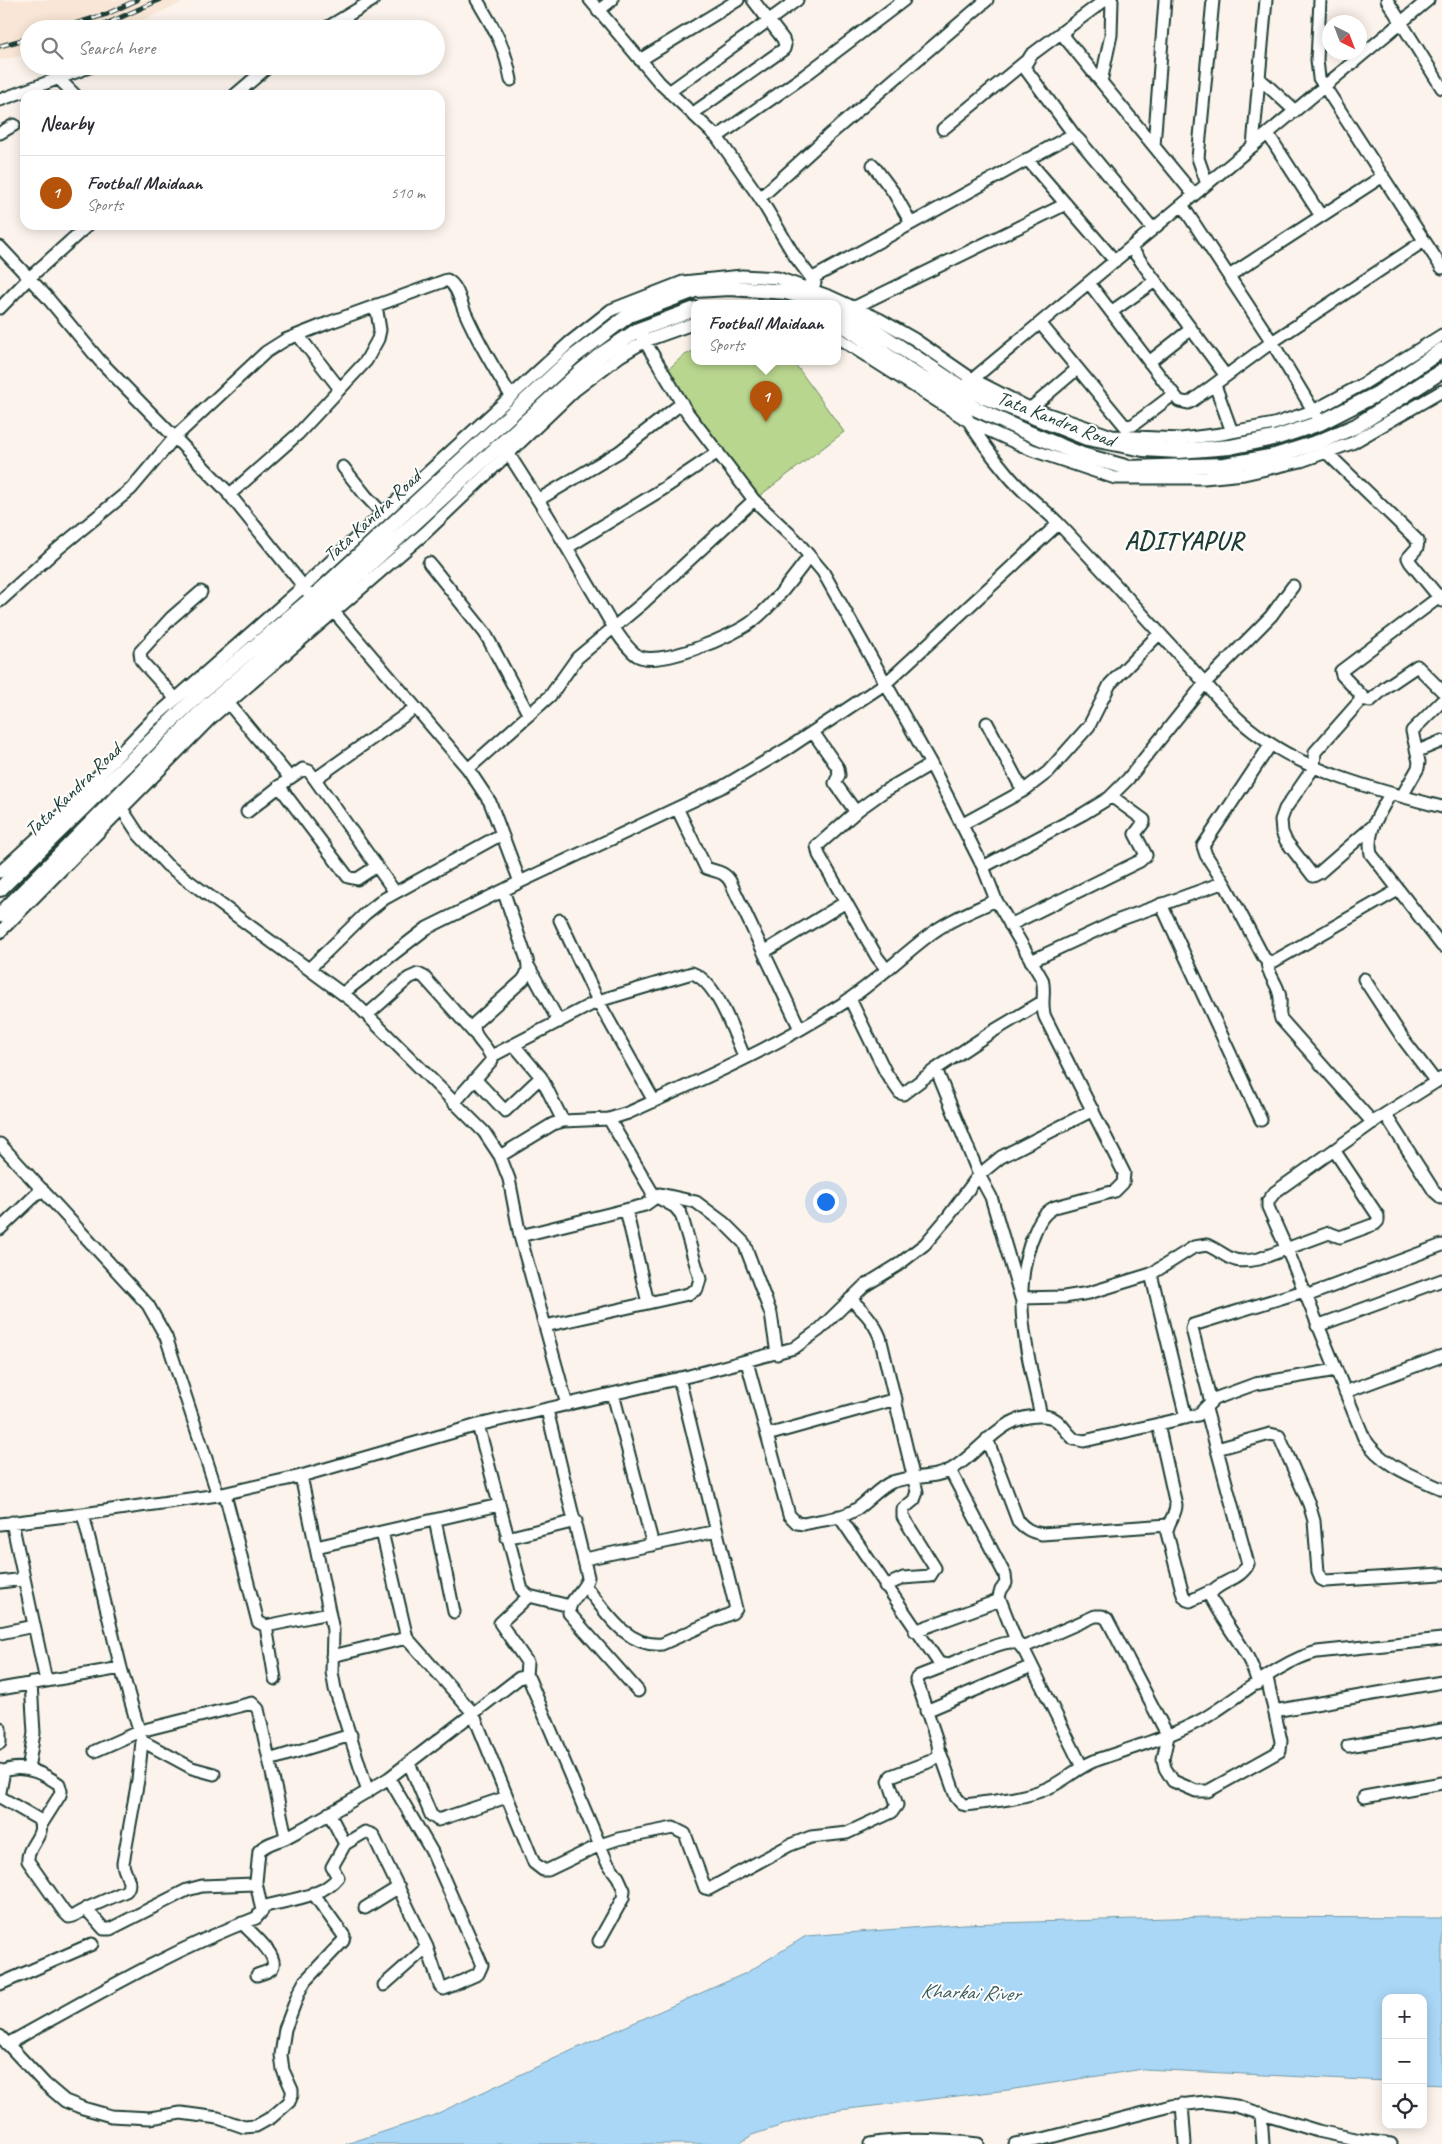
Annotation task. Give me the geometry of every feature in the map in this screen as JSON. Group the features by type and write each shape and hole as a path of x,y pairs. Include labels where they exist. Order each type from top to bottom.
{"main road":[{"name":"Tata Kandra Road","path":"2,922 225,698 303,632 323,602 572,358 626,310 695,290 730,288 786,292 827,300"},
{"name":"Tata Kandra Road","path":"0,889 202,692 323,602 579,373 602,354 691,311"},
{"name":"Tata Kandra Road","path":"841,311 856,313 965,390 1082,455 1129,468 1225,465 1275,456 1319,442 1356,426 1442,372"},
{"name":"Tata Kandra Road","path":"841,325 848,328 906,369 1087,438 1143,449 1178,445 1240,445 1278,437 1317,417 1378,394 1442,350"}],"street":[{"path":"339,20 373,0"},
{"path":"477,0 503,45 511,80"},
{"path":"590,0 669,92 717,137 760,198 794,255 827,300"},
{"path":"598,11 612,0"},
{"path":"640,60 738,0"},
{"path":"692,114 784,49 786,45 783,39 753,0"},
{"path":"669,92 796,0"},
{"path":"717,137 804,76 904,0"},
{"path":"760,198 828,136 987,0"},
{"path":"943,129 1061,33 1105,0"},
{"path":"1101,82 1111,35 1112,0"},
{"path":"1154,146 1165,0"},
{"path":"1207,184 1198,158 1213,0"},
{"path":"1253,146 1266,0"},
{"path":"1320,0 1318,73 1442,268"},
{"path":"1387,0 1441,84"},
{"path":"965,390 1040,323 1428,0"},
{"path":"1061,33 1194,195"},
{"path":"1026,61 1024,67 1075,136 1153,229"},
{"path":"28,90 69,75"},
{"path":"241,90 258,75"},
{"path":"1259,78 1295,111"},
{"path":"59,79 70,90"},
{"path":"0,100 20,93"},
{"path":"0,133 14,125"},
{"path":"1268,134 1321,216"},
{"path":"812,279 1070,136 1075,136"},
{"path":"1027,160 1115,261"},
{"path":"873,165 894,193 910,224"},
{"path":"1229,276 1383,176"},
{"path":"841,306 856,313 1066,204"},
{"path":"1182,205 1272,342 1317,417"},
{"path":"0,308 28,279 82,230"},
{"path":"1089,283 1174,394 1179,400 1188,403 1272,342 1424,241"},
{"path":"0,247 46,296 100,361 229,495 304,586 323,602 468,770 490,802 520,882"},
{"path":"1131,248 1226,376"},
{"path":"0,601 54,552 131,489 175,437 255,360 298,335 447,280 452,282 487,355 511,396"},
{"path":"1111,312 1155,281"},
{"path":"229,495 298,434 366,361 380,330 376,305"},
{"path":"0,872 47,829 153,718 304,586 568,343 611,310 626,310"},
{"path":"1040,323 1125,426 1133,424 1174,394"},
{"path":"323,602 424,533 575,390 620,356 641,335 691,324"},
{"path":"1149,362 1191,329"},
{"path":"298,335 340,389"},
{"path":"641,335 682,403 754,500 796,540 823,572 931,764 983,867 996,900 1043,984 1042,1002 1045,1016 1124,1173 1123,1183 1115,1191 1055,1207 1048,1211 1041,1219 1026,1252 1020,1298"},
{"path":"965,390 1031,408 1112,436 1178,445 1232,432 1317,417 1363,384 1442,335"},
{"path":"841,340 970,422 1032,450 1115,478 1178,479 1228,476 1301,461 1352,443 1442,391"},
{"path":"1428,360 1442,372"},
{"path":"1031,408 1077,369"},
{"path":"1215,384 1232,432"},
{"path":"965,390 970,422 981,440 1009,476 1058,524 1231,711 1253,732 1270,744 1314,767 1396,795 1442,807"},
{"path":"538,500 612,456 682,403"},
{"path":"568,547 663,489 718,452"},
{"path":"1326,452 1418,541 1417,548 1408,558 1441,598 1342,670 1341,674 1360,694 1370,701 1386,687 1417,666 1442,691"},
{"path":"508,453 568,547 614,628 636,656 648,659 664,658 731,635 752,622 766,610 809,557"},
{"path":"343,467 383,514"},
{"path":"468,770 550,696 577,658 614,628 754,500"},
{"path":"343,993 427,928 724,786 813,732 886,683 1058,524"},
{"path":"429,563 485,634 529,714"},
{"path":"983,867 1083,814 1111,796 1128,779 1205,683 1270,616 1293,586"},
{"path":"176,699 141,660 140,652 172,618 201,592"},
{"path":"961,825 1023,791 1048,772 1089,726 1110,684 1159,634"},
{"path":"1360,694 1358,704 1315,752 1314,767 1285,810 1281,820 1282,832 1286,841 1313,876 1319,874 1373,826 1418,768 1418,750 1412,731 1442,701"},
{"path":"2,922 122,810 211,718 225,698 290,778"},
{"path":"315,779 415,708"},
{"path":"987,724 1023,791"},
{"path":"813,732 838,768 839,775 835,783 856,812"},
{"path":"1418,750 1442,741"},
{"path":"1270,744 1203,846 1206,855 1226,886 1267,961 1268,973 1280,999 1279,1013 1281,1019 1373,1123"},
{"path":"888,970 880,962 819,855 817,846 856,812 883,792 931,764"},
{"path":"246,812 290,778 306,769 395,892"},
{"path":"279,786 348,877 357,879 377,866"},
{"path":"1010,924 1140,861 1146,855 1135,834 1135,831 1143,824 1144,820 1111,796"},
{"path":"677,808 706,868 727,875 800,1029"},
{"path":"122,810 139,836 167,865 343,993 484,1132 500,1156 509,1179 520,1236 567,1405"},
{"path":"1373,826 1369,844 1372,854 1442,946"},
{"path":"310,968 365,914 395,892 502,834"},
{"path":"1031,961 1119,920 1219,884 1226,886"},
{"path":"506,889 505,898 529,967 559,1022"},
{"path":"1267,961 1275,962 1398,890"},
{"path":"500,1156 543,1128 563,1121 610,1119 654,1101 745,1058 800,1029 850,998 938,929 996,900"},
{"path":"764,952 846,902"},
{"path":"1161,904 1261,1120"},
{"path":"560,920 598,1001 654,1101"},
{"path":"475,1034 474,1027 478,1019 523,980 529,967"},
{"path":"367,1015 408,978 418,974 424,977 492,1056 491,1063 454,1103"},
{"path":"492,1056 598,1001 686,974 698,975 705,980 717,998 745,1058"},
{"path":"1364,979 1404,1040 1439,1080 1385,1114 1334,1150 1275,1192 1268,1201 1270,1214 1305,1293 1364,1438 1374,1452 1389,1464 1442,1489"},
{"path":"850,998 886,1073 900,1092 906,1093 936,1069 990,1033 1042,1002"},
{"path":"514,1045 541,1077 563,1121"},
{"path":"936,1069 979,1175 991,1197 1020,1298 1026,1344 1041,1416"},
{"path":"476,1080 505,1111 541,1077"},
{"path":"0,1524 221,1494 301,1476 478,1425 747,1362 794,1348 808,1340 864,1286 898,1265 924,1244 948,1217 979,1175 1001,1157 1093,1110"},
{"path":"1385,1114 1434,1191 1442,1198"},
{"path":"544,1326 688,1294 697,1289 700,1279 679,1211 652,1194 610,1119"},
{"path":"0,1144 148,1305 158,1320 166,1337 221,1494 256,1617 261,1625 266,1626 329,1614"},
{"path":"1020,1298 1077,1296 1151,1274 1194,1247 1207,1245 1231,1260 1259,1259 1328,1233 1340,1237 1378,1221 1378,1216 1334,1150"},
{"path":"0,1229 42,1189"},
{"path":"520,1236 649,1203 652,1194"},
{"path":"652,1194 696,1202 724,1223 744,1243 771,1314 778,1354"},
{"path":"626,1210 648,1303"},
{"path":"1158,1424 1176,1505 1167,1533 1184,1598 1190,1601 1241,1574 1248,1564 1217,1449 1192,1329 1193,1325 1305,1293 1442,1245"},
{"path":"1151,1274 1186,1418"},
{"path":"1317,1326 1442,1280"},
{"path":"850,1299 866,1313 877,1330 884,1349 914,1479 916,1497 903,1510 902,1514 934,1566 935,1571 926,1577 902,1578 885,1586"},
{"path":"1345,1392 1442,1356"},
{"path":"747,1362 789,1514 792,1520 804,1524 839,1516 857,1509 886,1485 894,1482 950,1470 963,1462 987,1438 1013,1421 1041,1416 1053,1417 1062,1424 1071,1437 1078,1441 1198,1415 1220,1396 1260,1383 1336,1370"},
{"path":"585,1586 620,1629 644,1643 662,1644 732,1613 736,1609 679,1378"},
{"path":"613,1394 653,1545"},
{"path":"767,1435 896,1399"},
{"path":"546,1410 576,1521 588,1577 585,1586 570,1606 569,1613 638,1691"},
{"path":"478,1425 520,1586 528,1596 570,1606"},
{"path":"1217,1449 1270,1434 1279,1436 1309,1504 1314,1521 1318,1572 1321,1579 1325,1581 1442,1574"},
{"path":"987,1438 1018,1521 1024,1528 1033,1533 1042,1534 1168,1525"},
{"path":"950,1470 1005,1575 1006,1583 999,1594 1000,1600 1020,1645 1082,1767"},
{"path":"301,1476 334,1643 332,1672 335,1689 368,1792"},
{"path":"316,1547 499,1505"},
{"path":"0,1797 38,1819 41,1831 27,1857 28,1861 67,1915 73,1917 129,1888 130,1883 124,1874 123,1862 138,1780 141,1736 121,1668 83,1514"},
{"path":"839,1516 935,1661 947,1665"},
{"path":"435,1520 454,1612"},
{"path":"507,1538 576,1521"},
{"path":"12,1522 46,1681"},
{"path":"584,1559 717,1531"},
{"path":"382,1532 407,1638 473,1713 534,1863 539,1868 548,1870 600,1845 618,1839 673,1828 685,1834 705,1888 709,1889 796,1843 820,1836 847,1833 892,1812 897,1804 889,1781 891,1776 931,1761 939,1755 939,1749"},
{"path":"0,1582 24,1579"},
{"path":"1213,1590 1210,1593 1211,1599 1244,1649 1262,1681 1274,1710 1281,1741 1280,1750 1208,1791 1188,1788 1173,1781 1168,1776 1163,1759 1168,1736 1107,1618 1095,1616 1020,1645 1006,1643 919,1676 916,1679 956,1796 962,1804 966,1805 1028,1794 1048,1788 1082,1767 1168,1736 1202,1719 1262,1681 1299,1657 1309,1654 1442,1639"},
{"path":"528,1596 500,1623 527,1662 526,1676 529,1679 607,1862 618,1877 624,1890 623,1898 600,1942"},
{"path":"915,1631 1000,1600"},
{"path":"0,1634 34,1626"},
{"path":"266,1626 275,1679"},
{"path":"332,1656 407,1638"},
{"path":"926,1711 1032,1666"},
{"path":"0,1689 121,1668"},
{"path":"313,1893 344,1936 343,1941 305,1981 299,1992 285,2029 282,2055 284,2070 292,2090 292,2096 289,2102 264,2123 244,2128 218,2118 181,2113 150,2118 111,2116 83,2108 65,2101 45,2084 4,2040 157,1961 260,1915 262,1907 256,1882 259,1852 265,1846 286,1837 368,1792 409,1763 519,1678 526,1676"},
{"path":"1274,1710 1442,1682"},
{"path":"28,1769 34,1733 30,1684"},
{"path":"95,1751 252,1703 258,1709 286,1837"},
{"path":"0,1728 0,1743"},
{"path":"1348,1746 1442,1730"},
{"path":"269,1760 351,1735"},
{"path":"141,1736 192,1768 214,1774"},
{"path":"409,1763 431,1815 438,1820 507,1797"},
{"path":"0,1792 1,1771 18,1767 28,1769 56,1782 61,1787 60,1795 41,1825"},
{"path":"262,1907 313,1893 332,1885 338,1877 332,1867 345,1844 365,1832 373,1835 399,1887 428,1947 440,1986 444,1989 475,1976 481,1970 482,1965 432,1852 389,1778"},
{"path":"1364,1797 1442,1783"},
{"path":"329,1813 345,1844"},
{"path":"86,1909 104,1929 110,1929 187,1890 216,1885 252,1885 256,1882"},
{"path":"365,1908 399,1887"},
{"path":"242,1923 264,1944 272,1957 273,1966 271,1969 257,1975"},
{"path":"0,1984 92,1944"},
{"path":"384,1985 428,1947"},
{"path":"1015,2144 1043,2139 1182,2104 1205,2102 1236,2106 1318,2132 1391,2144"},
{"path":"1182,2104 1185,2144"},
{"path":"1261,2113 1263,2144"},
{"path":"870,2144 889,2141 925,2140 978,2144"}],"shaded area":[{"path":"0,0 188,0 142,20 20,20 20,56 0,60"}],"green space":[{"path":"691,352 691,365 796,365 844,432 754,500 664,373 683,356"}],"water":[{"name":"Kharkai River","path":"1206,1917 1442,1918 1442,2085 1427,2084 1427,1994 1382,1994 1382,2081 1143,2069 1008,2090 823,2112 752,2135 739,2144 346,2144 432,2116 577,2048 746,1973 806,1936 963,1924"}],"railway":[{"path":"87,20 107,14 137,0"},
{"path":"115,20 159,0"},
{"path":"0,46 20,40"}],"place":[{"name":"Football Maidaan","path":"766,422"}],"district":[{"name":"ADITYAPUR","path":"1184,541"}]}
